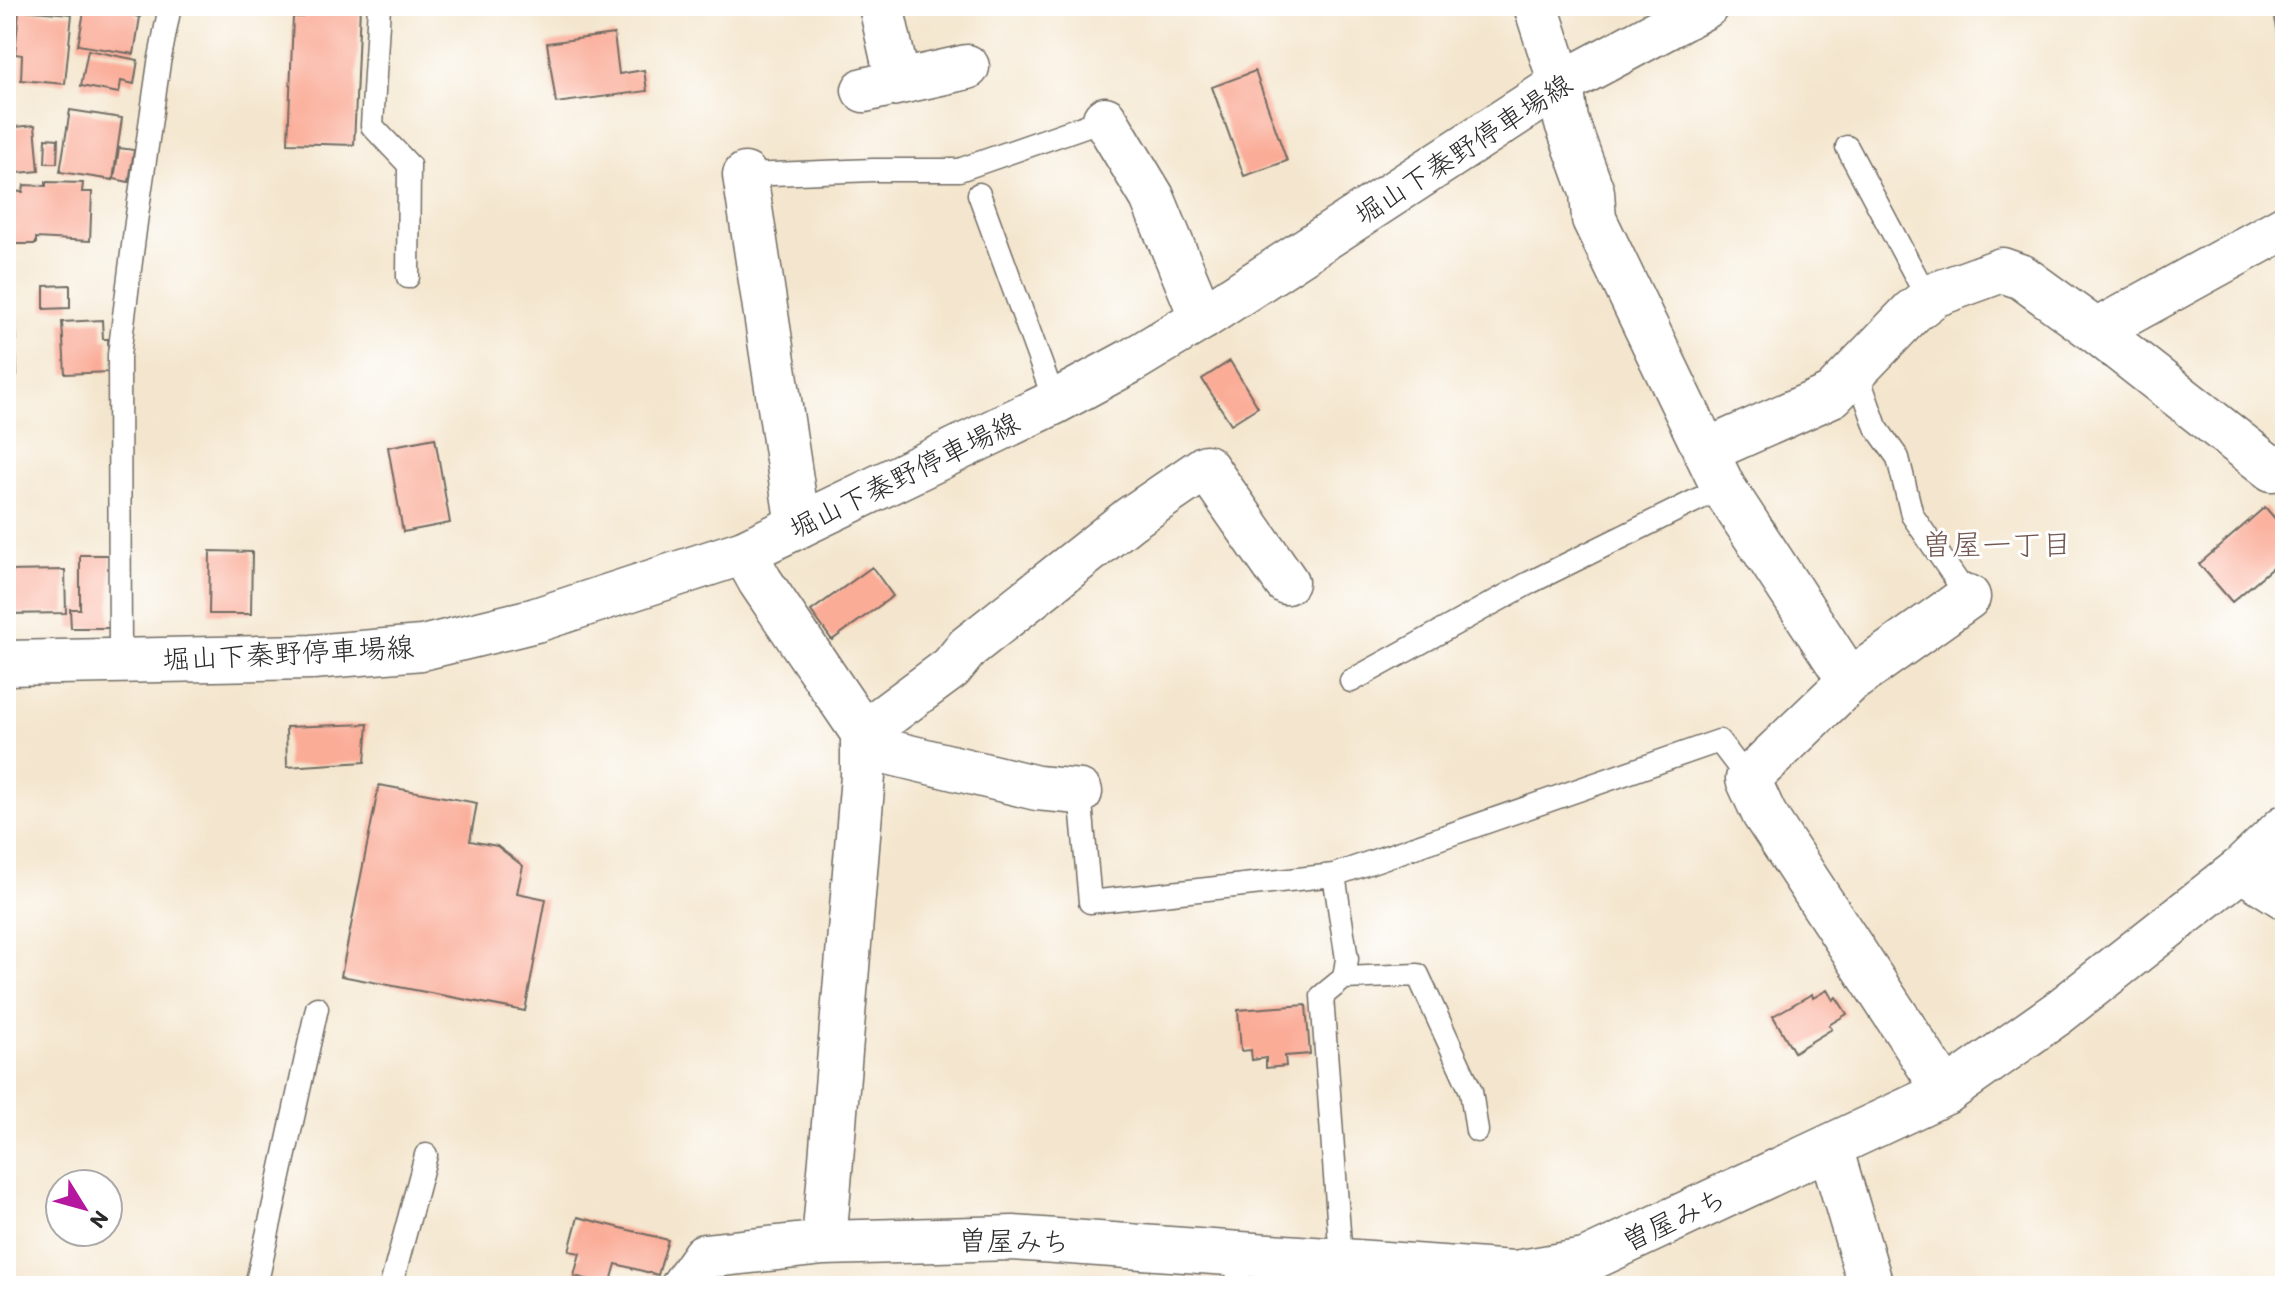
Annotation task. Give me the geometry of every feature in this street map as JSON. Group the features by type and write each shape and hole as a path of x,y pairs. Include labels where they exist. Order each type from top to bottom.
{"street":[{"path":"881,6 881,86 967,67"},
{"path":"1536,6 1561,84 1566,120 1592,192 1594,219 1714,469 1850,681"},
{"name":"堀山下秦野停車場線","path":"6,663 312,657 422,648 536,620 744,552 1055,402 1202,318 1561,84 1706,6"},
{"path":"1105,119 1152,197 1202,318"},
{"path":"745,175 798,526"},
{"path":"2096,331 2285,227"},
{"path":"1714,469 1832,395 1928,299 1975,278 2002,270 2022,277 2096,331 2272,469 2285,466"},
{"path":"863,733 951,668 968,647 1130,519 1206,467 1286,582"},
{"path":"744,552 760,581 863,733 888,752 1037,788 1080,792"},
{"path":"1946,1092 1764,814 1748,779 1850,681 1968,597"},
{"path":"824,1243 862,792 863,733"},
{"name":"曽屋みち","path":"683,1286 704,1256 824,1243 1013,1238 1149,1246 1238,1271 1341,1259 1516,1279 1585,1261 1946,1092 2058,1013 2241,869 2285,827"},
{"path":"2241,869 2285,897"},
{"path":"1830,1147 1871,1286"}],"lane":[{"path":"120,660 119,355 150,121 170,6"},
{"path":"379,6 372,126 409,165 408,277"},
{"path":"745,175 959,170 1105,119"},
{"path":"1847,147 1928,299"},
{"path":"979,194 1055,402"},
{"path":"1856,370 1876,427 1898,458 1912,515 1968,597"},
{"path":"1351,681 1529,583 1714,469"},
{"path":"1080,792 1090,902 1334,875 1719,741 1748,779"},
{"path":"1334,875 1347,959 1344,978"},
{"path":"1341,1259 1322,996 1344,978 1418,975 1471,1091 1477,1131"},
{"path":"256,1286 317,1008"},
{"path":"391,1286 426,1155"}],"building":[{"path":"85,6 137,6 135,16 140,17 134,54 78,45"},
{"path":"302,6 360,6 354,145 288,143 293,17 302,17"},
{"path":"2272,6 2285,6 2285,44 2279,45"},
{"path":"19,10 72,14 65,84 21,80 22,55 15,54"},
{"path":"614,34 619,74 644,70 647,91 556,103 547,43"},
{"path":"88,50 138,60 134,84 121,81 119,93 81,86"},
{"path":"1255,71 1287,161 1244,176 1212,87"},
{"path":"70,110 122,118 113,180 60,172"},
{"path":"35,125 39,171 6,174 6,128"},
{"path":"46,138 58,139 57,163 45,163"},
{"path":"119,148 134,150 129,182 114,179"},
{"path":"46,182 83,183 82,192 92,192 90,241 36,238 36,244 13,244 14,238 6,237 6,191 23,192 24,185 46,186"},
{"path":"70,285 70,308 44,309 44,286"},
{"path":"102,320 103,339 108,339 109,372 65,374 62,322"},
{"path":"6,327 15,327 17,376 6,377"},
{"path":"1230,361 1258,407 1231,424 1202,379"},
{"path":"435,438 450,523 403,532 388,447"},
{"path":"2265,507 2285,530 2285,557 2232,602 2199,564"},
{"path":"210,551 252,552 251,614 209,614"},
{"path":"80,555 111,555 110,628 71,628 70,609 80,609"},
{"path":"872,567 893,596 832,640 811,611"},
{"path":"65,570 66,613 6,614 6,571"},
{"path":"368,724 365,762 287,767 286,727"},
{"path":"379,785 477,803 470,841 497,846 523,866 517,893 546,899 525,1011 341,976"},
{"path":"1827,990 1833,1000 1836,997 1847,1014 1829,1025 1832,1029 1794,1052 1773,1016 1812,994 1813,998"},
{"path":"1306,1005 1310,1054 1285,1056 1286,1066 1266,1068 1266,1058 1252,1060 1251,1050 1241,1051 1238,1010"},
{"path":"578,1217 668,1240 658,1275 616,1264 610,1285 574,1276 580,1253 569,1251"}],"district":[{"name":"曽屋一丁目","path":"1997,545"}]}
